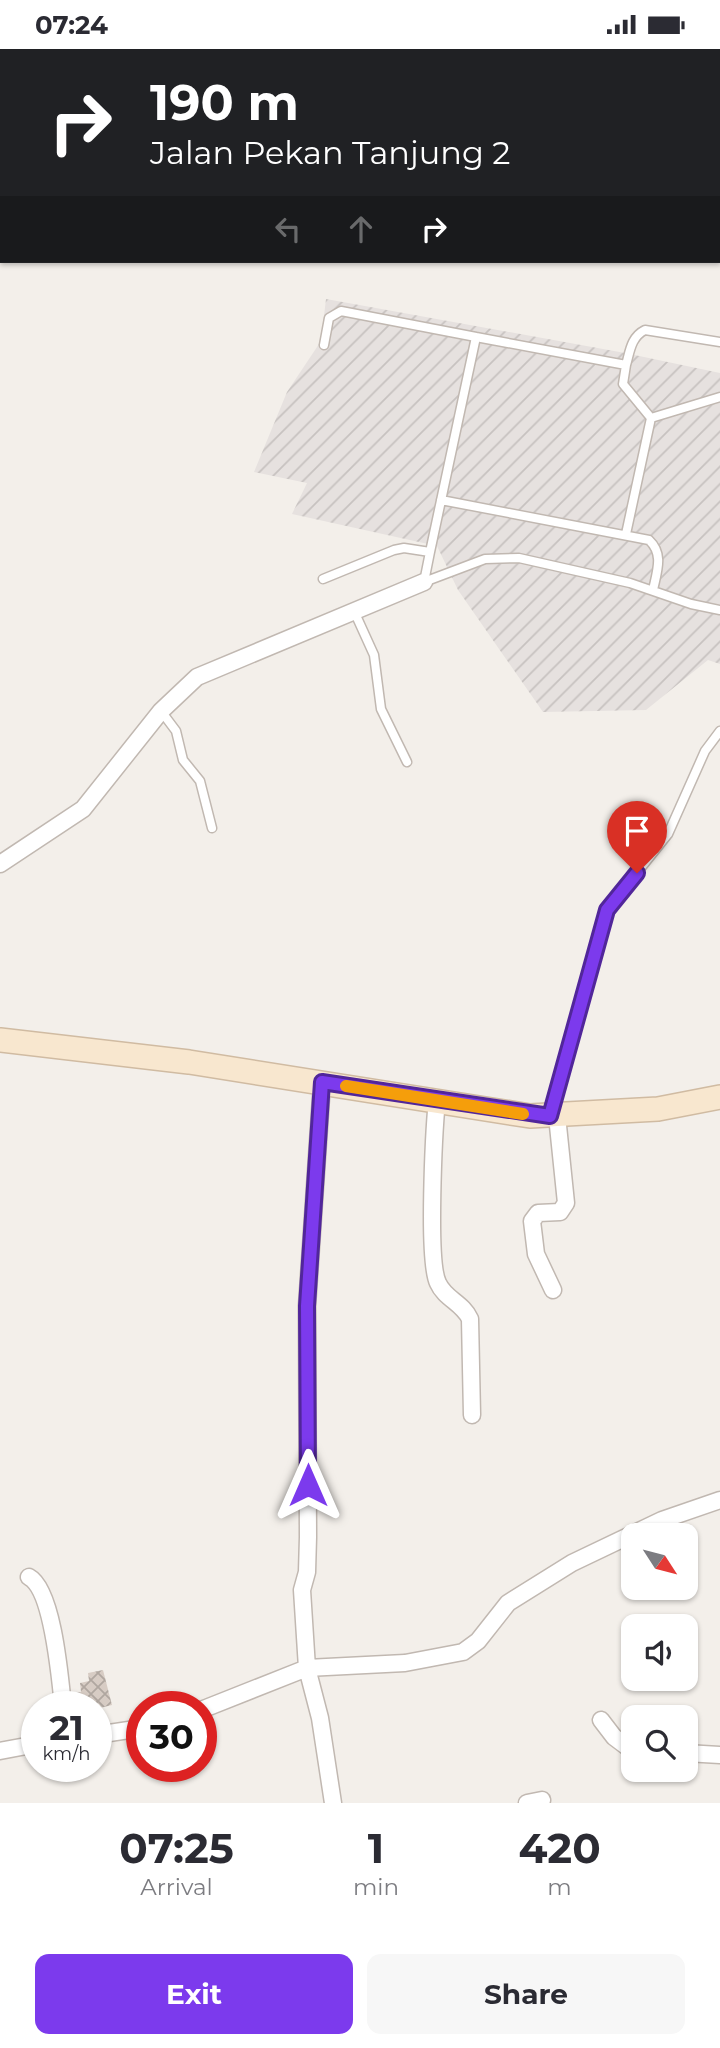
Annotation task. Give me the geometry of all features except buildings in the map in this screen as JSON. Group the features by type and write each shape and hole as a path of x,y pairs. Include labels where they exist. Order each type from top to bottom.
{"street":[{"path":"0,864 83,809 161,711 197,677 424,582"},
{"path":"0,1040 322,1082 553,1116 658,1109 720,1097"},
{"path":"322,1082 307,1306 308,1537 307,1572 302,1590 307,1668 320,1719 333,1803"},
{"path":"437,1100 434,1135 433,1269 442,1291 467,1311 470,1319 472,1415"},
{"path":"553,1116 566,1203 560,1212 538,1213 532,1220 536,1254 553,1290"},
{"path":"217,1704 307,1668 405,1663 463,1651 478,1641 508,1603 572,1563 662,1520 720,1500"},
{"path":"29,1577 38,1583 49,1610 61,1691"},
{"path":"601,1720 621,1742"},
{"path":"0,1751 21,1747"},
{"path":"698,1754 720,1755"}],"lane":[{"path":"324,345 329,318 341,311 626,365"},
{"path":"651,418 622,384 632,343 637,334 645,330 720,342"},
{"path":"424,582 476,337"},
{"path":"651,418 720,397"},
{"path":"626,534 651,418"},
{"path":"441,500 649,540 659,552 653,590"},
{"path":"323,579 404,548 430,552"},
{"path":"424,582 485,559 519,558 653,590 691,604 720,610"},
{"path":"354,611 374,655 381,709 407,762"},
{"path":"161,711 176,731 183,760 200,781 212,828"},
{"path":"553,1116 607,910 668,834 705,751 720,731"}],"shaded area":[{"path":"326,299 625,353 720,373 720,664 708,660 646,710 543,712 458,590 437,546 292,514 307,483 254,472 287,392 321,341"}],"slow traffic":[{"path":"346,1086 523,1114"}],"route":[{"path":"308,1485 307,1306 322,1082 550,1116 607,910 637,873"}]}
